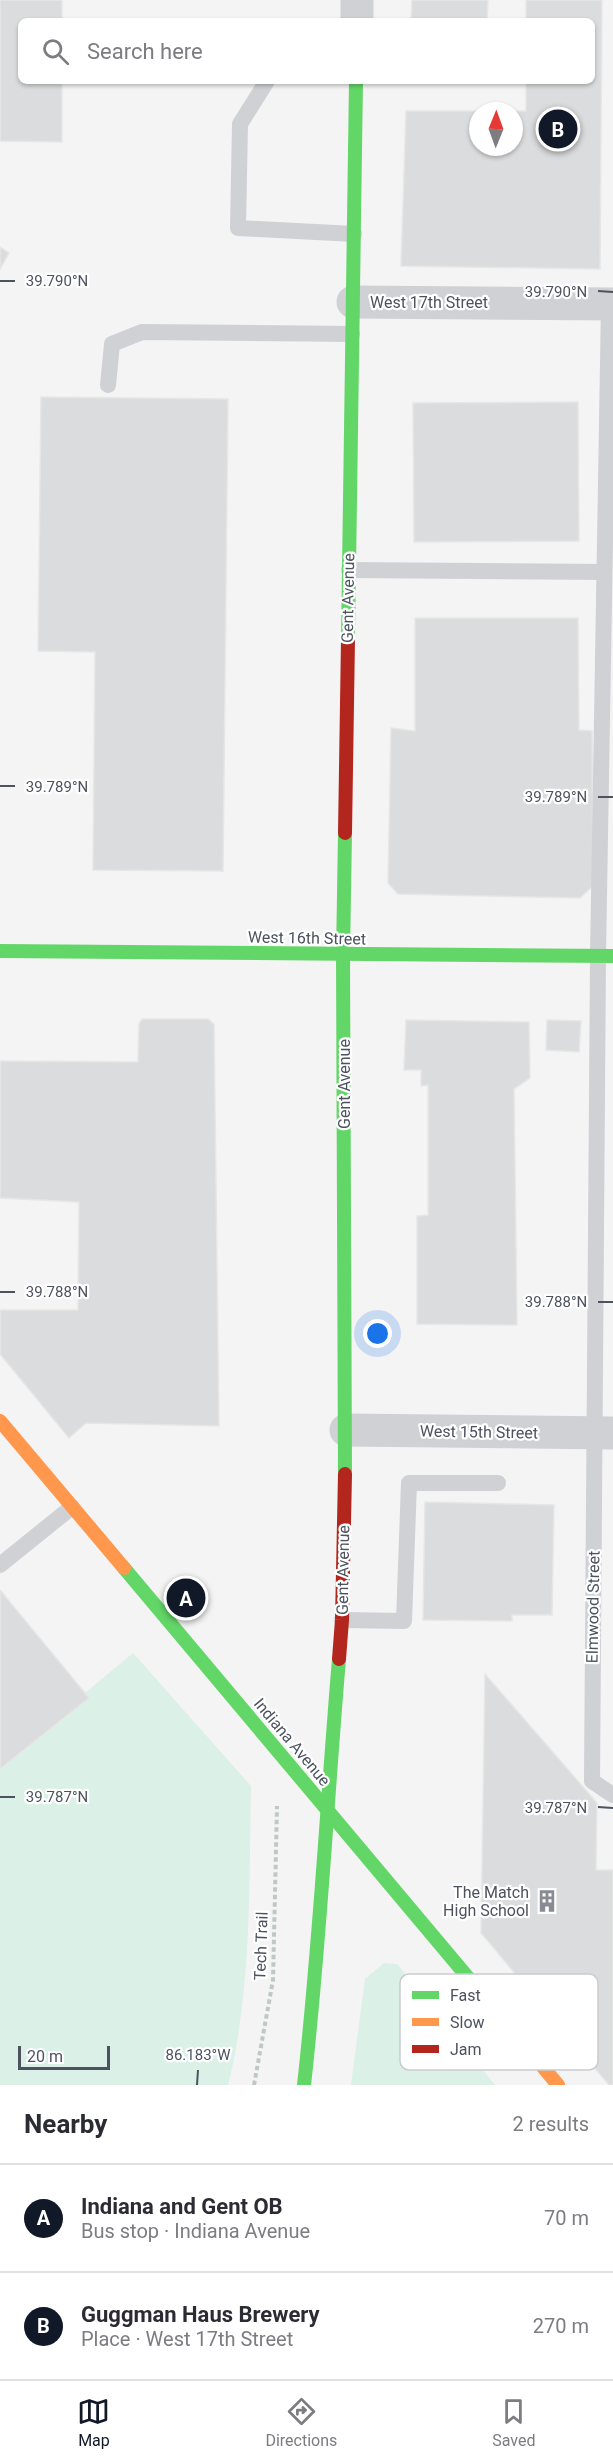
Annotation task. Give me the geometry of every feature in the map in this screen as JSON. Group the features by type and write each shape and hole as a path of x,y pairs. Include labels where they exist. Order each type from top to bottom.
{"street":[{"path":"357,0 357,18"},
{"name":"Gent Avenue","path":"304,2085 314,1995 326,1808 342,1620 346,1430 343,955 356,84"},
{"name":"West 17th Street","path":"352,318 611,304"},
{"name":"West 16th Street","path":"0,951 605,956"},
{"name":"Indiana Avenue","path":"0,1421 465,1974"},
{"name":"West 15th Street","path":"346,1430 604,1433"},
{"name":"Indiana Avenue","path":"545,2070 558,2085"}],"lane":[{"path":"265,84 240,124 238,228 354,234"},
{"path":"605,956 604,572 611,304"},
{"path":"108,385 112,344 142,332 352,318"},
{"path":"349,570 604,572"},
{"name":"Elmwood Street","path":"605,956 604,1433 592,1781 613,1795"},
{"path":"342,1620 404,1621 409,1483 498,1483"},
{"path":"0,1565 72,1507"}],"path":[{"name":"Tech Trail","path":"254,2085 273,1980 277,1806"}],"green space":[{"path":"133,1653 251,1786 248,1936 241,2012 228,2085 0,2085 0,1764"},
{"path":"384,1963 397,1964 405,1974 400,1974 400,2070 483,2070 495,2085 351,2085 365,1979"}],"building":[{"path":"0,0 62,0 62,18 18,18 18,84 62,84 62,142 0,141"},
{"path":"412,0 488,0 487,18 411,18"},
{"path":"526,0 602,0 600,269 401,266 406,111 469,111 469,156 523,156 523,111 526,111 526,84 595,84 595,18 526,18"},
{"path":"0,247 9,253 0,269"},
{"path":"41,397 228,399 223,871 93,870 95,652 38,651"},
{"path":"578,402 579,541 414,542 413,403"},
{"path":"415,618 578,618 579,730 592,731 593,886 580,898 398,894 388,883 391,728 415,731"},
{"path":"142,1019 208,1019 214,1024 219,1426 86,1423 69,1438 0,1354 0,1310 78,1310 79,1202 0,1198 0,1061 138,1062 139,1024"},
{"path":"406,1020 529,1022 530,1078 514,1089 517,1325 417,1324 417,1216 428,1215 428,1085 421,1086 421,1070 404,1070"},
{"path":"547,1020 581,1021 579,1052 546,1050"},
{"path":"425,1502 554,1505 552,1615 512,1615 512,1621 423,1620"},
{"path":"0,1590 89,1698 0,1769"},
{"name":"The Match High School","path":"485,1674 597,1803 596,1870 613,1870 613,2085 609,2085 596,2070 598,1974 516,1974 481,1933"}],"traffic: fast":[{"path":"348,639 356,84"},
{"path":"345,833 343,955 345,1474"},
{"path":"0,951 613,956"},
{"path":"124,1568 465,1974"},
{"path":"304,2085 319,1925 339,1659"}],"traffic: slow":[{"path":"0,1421 124,1568"},
{"path":"545,2070 558,2085"}],"traffic: jam":[{"path":"345,833 348,639"},
{"path":"339,1659 345,1474"}],"place":[{"name":"Guggman Haus Brewery","path":"558,129"},
{"name":"Indiana and Gent OB","path":"186,1598"},
{"name":"The Match High School","path":"547,1901"}]}
